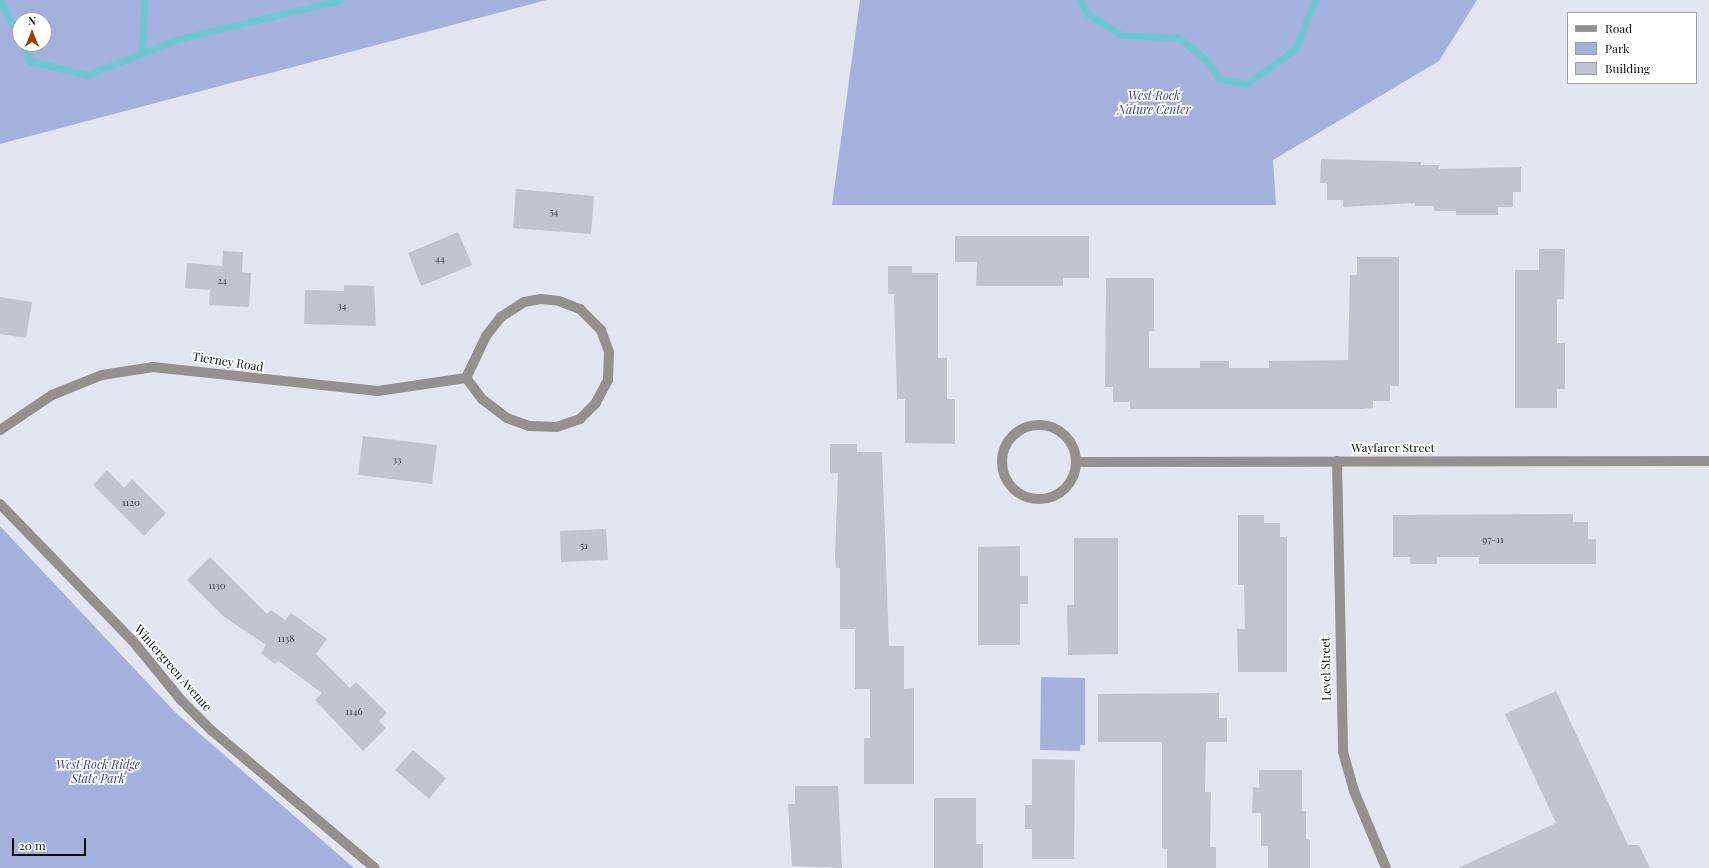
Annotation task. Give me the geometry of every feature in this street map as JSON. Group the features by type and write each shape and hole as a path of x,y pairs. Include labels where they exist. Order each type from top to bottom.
{"street":[{"path":"559,301 580,309 601,330 609,352 608,380 596,403 580,419 557,427 529,426 507,418 482,399 466,378 486,336 501,317 524,302 559,301"},
{"name":"Tierney Road","path":"0,430 52,395 102,375 153,367 378,391 466,378"},
{"path":"1043,425 1063,434 1073,447 1076,462 1068,486 1047,499 1022,495 1012,487 1002,466 1007,445 1013,436 1032,426 1043,425"},
{"name":"Level Street","path":"1338,461 1343,752 1354,790 1386,868"},
{"name":"Wayfarer Street","path":"1076,462 1709,461"},
{"name":"Wintergreen Avenue","path":"0,504 132,640 181,700 211,730 375,868"}],"green space":[{"path":"0,0 547,0 0,144"},
{"name":"West Rock Nature Center","path":"860,0 1477,0 1439,61 1273,160 1276,205 832,205"},
{"name":"West Rock Ridge State Park","path":"0,526 176,713 354,868 0,868"},
{"path":"1041,677 1085,678 1085,745 1080,745 1080,751 1040,750"}],"building":[{"path":"1321,159 1421,162 1421,165 1439,165 1439,169 1521,167 1521,192 1513,192 1513,207 1498,207 1498,215 1456,215 1456,211 1434,211 1434,206 1415,206 1415,203 1343,207 1343,200 1327,200 1327,183 1320,183"},
{"path":"516,189 594,196 591,234 513,228"},
{"path":"458,232 472,265 421,286 408,253"},
{"path":"955,236 1089,236 1089,278 1063,278 1063,286 976,286 977,262 955,262"},
{"path":"1539,249 1565,249 1564,299 1557,299 1557,343 1565,343 1565,389 1557,389 1557,408 1515,408 1515,270 1539,270"},
{"path":"223,251 243,252 242,272 251,273 249,307 209,305 210,290 185,288 187,263 222,266"},
{"path":"1357,257 1399,257 1399,386 1390,386 1390,401 1373,401 1373,408 1362,409 1130,409 1130,402 1113,402 1113,387 1105,387 1106,278 1154,278 1154,331 1149,331 1149,368 1200,368 1200,361 1229,361 1229,368 1269,368 1269,361 1348,360 1350,275 1357,275"},
{"path":"888,266 912,266 912,273 938,273 938,358 947,358 947,399 955,399 955,444 905,443 905,399 897,399 894,294 888,294"},
{"path":"344,285 374,286 376,326 304,324 305,290 344,291"},
{"path":"0,297 32,302 26,338 0,334"},
{"path":"363,436 437,445 432,484 358,475"},
{"path":"830,444 857,444 857,452 882,452 889,646 904,646 904,689 914,688 914,784 864,784 864,738 870,738 870,689 855,689 855,629 840,629 840,568 836,568 835,556 838,473 830,474"},
{"path":"107,470 124,488 132,479 166,513 144,536 93,485"},
{"path":"1573,514 1573,522 1588,522 1588,539 1596,539 1596,564 1479,564 1479,557 1437,557 1437,564 1410,564 1410,557 1393,557 1393,515"},
{"path":"1238,515 1264,515 1264,523 1280,523 1280,537 1287,537 1287,672 1238,672 1237,629 1245,629 1244,585 1238,585"},
{"path":"606,529 608,560 561,562 560,531"},
{"path":"1074,538 1118,538 1118,654 1068,655 1067,605 1074,605"},
{"path":"1020,546 1020,576 1028,576 1028,604 1020,604 1020,645 978,645 978,547"},
{"path":"210,557 267,614 271,610 285,620 291,613 327,639 316,654 350,688 356,682 387,713 379,721 386,728 363,751 315,700 322,693 278,661 275,664 261,653 266,645 223,616 187,580"},
{"path":"1556,691 1628,845 1639,845 1650,868 1458,868 1556,823 1505,714"},
{"path":"1219,693 1219,718 1227,718 1227,742 1206,742 1205,792 1211,792 1210,847 1216,847 1216,868 1167,868 1167,849 1162,848 1162,742 1098,742 1098,694"},
{"path":"413,750 446,778 429,799 395,770"},
{"path":"1032,759 1075,760 1074,859 1032,859 1032,829 1025,829 1025,805 1032,805"},
{"path":"1259,770 1302,770 1302,811 1306,811 1306,839 1310,840 1310,868 1268,868 1268,846 1261,846 1261,813 1252,813 1253,787 1259,788"},
{"path":"795,786 838,786 842,868 792,866 788,804 795,804"},
{"path":"934,798 976,798 976,844 983,844 983,868 934,868"}],"waterway":[{"path":"0,0 12,23"},
{"path":"142,53 144,0"},
{"path":"26,52 30,61 87,75 178,39 340,0"},
{"path":"1079,0 1088,14 1121,35 1179,38 1207,61 1219,79 1246,84 1295,49 1315,0"}]}
